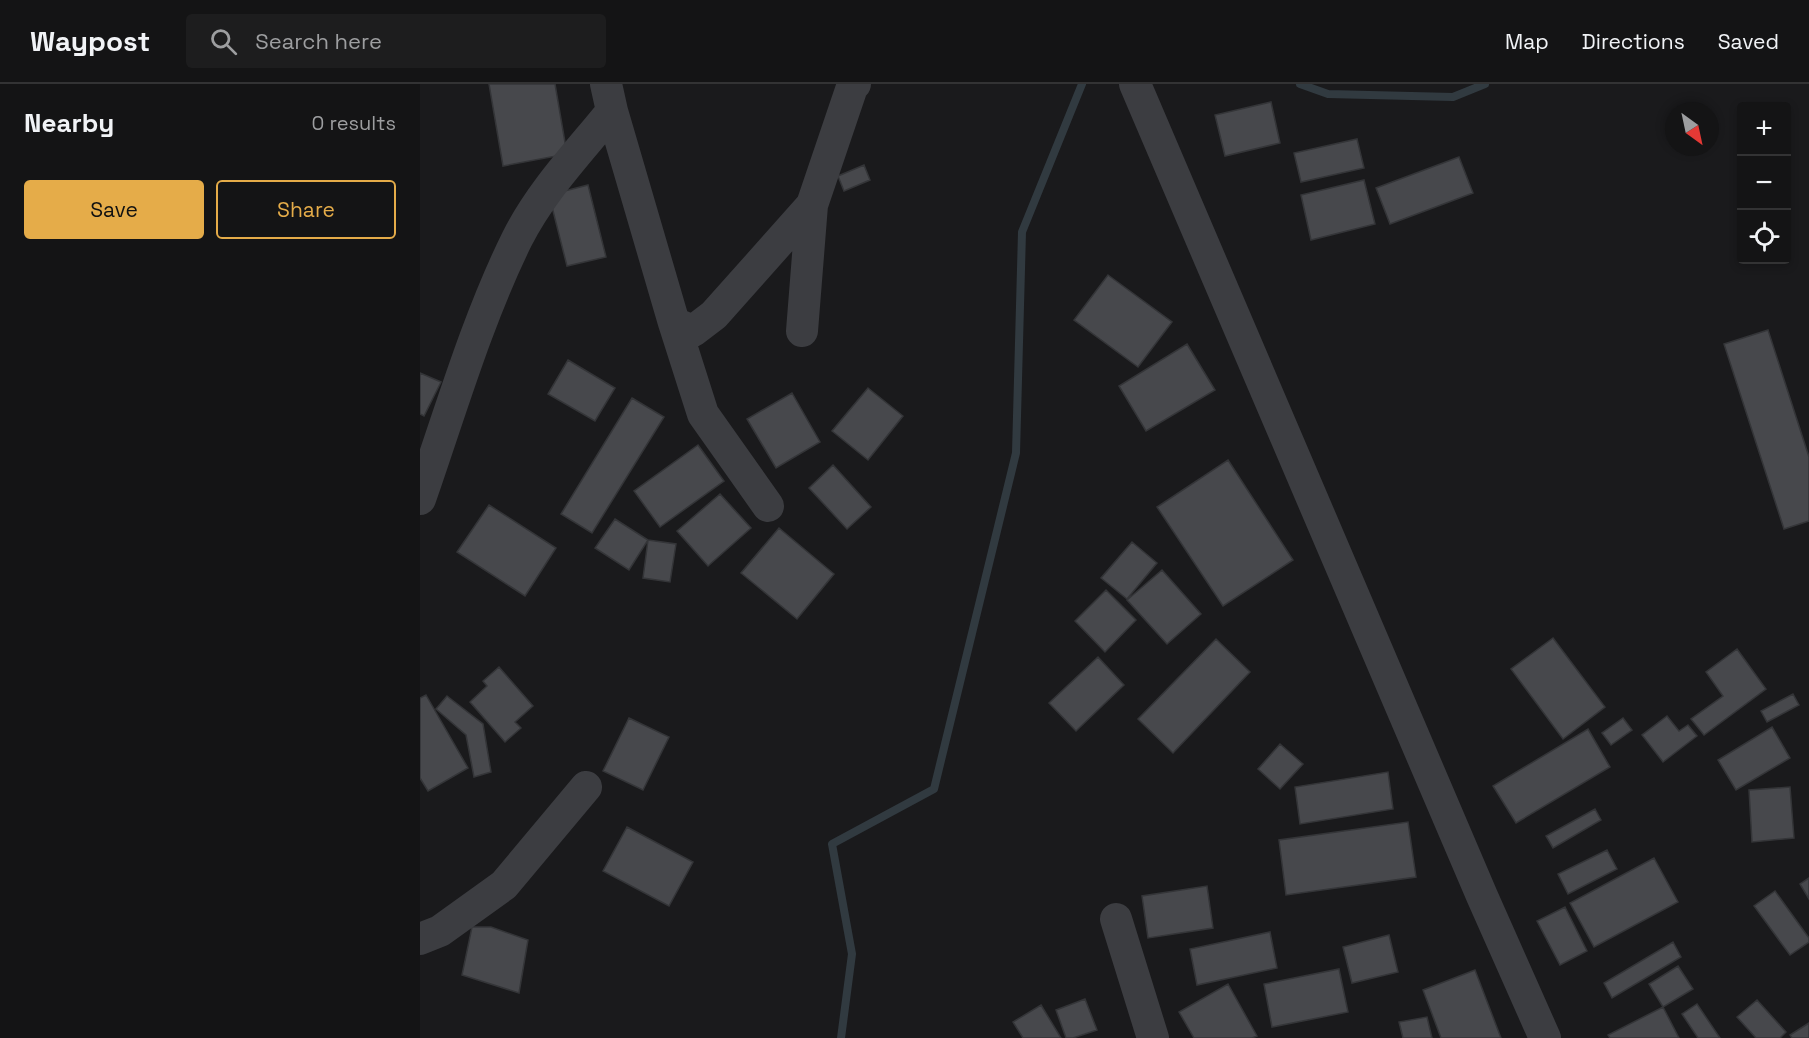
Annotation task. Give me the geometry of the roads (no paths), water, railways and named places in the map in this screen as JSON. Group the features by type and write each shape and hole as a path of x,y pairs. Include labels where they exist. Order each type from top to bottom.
{"street":[{"path":"802,331 812,205 852,87 855,84"},
{"path":"1139,92 1482,896 1545,1038"},
{"path":"609,98 674,323 703,414 768,506"},
{"path":"420,499 485,316 518,238 544,194 609,98"},
{"path":"674,323 693,330 714,315 812,205"},
{"path":"420,939 441,931 504,885 586,787"},
{"path":"1116,919 1153,1038"}],"waterway":[{"path":"841,1038 852,954 832,844 934,789 1016,453 1022,232 1082,84"},
{"path":"1300,84 1328,94 1453,97 1485,84"}]}
